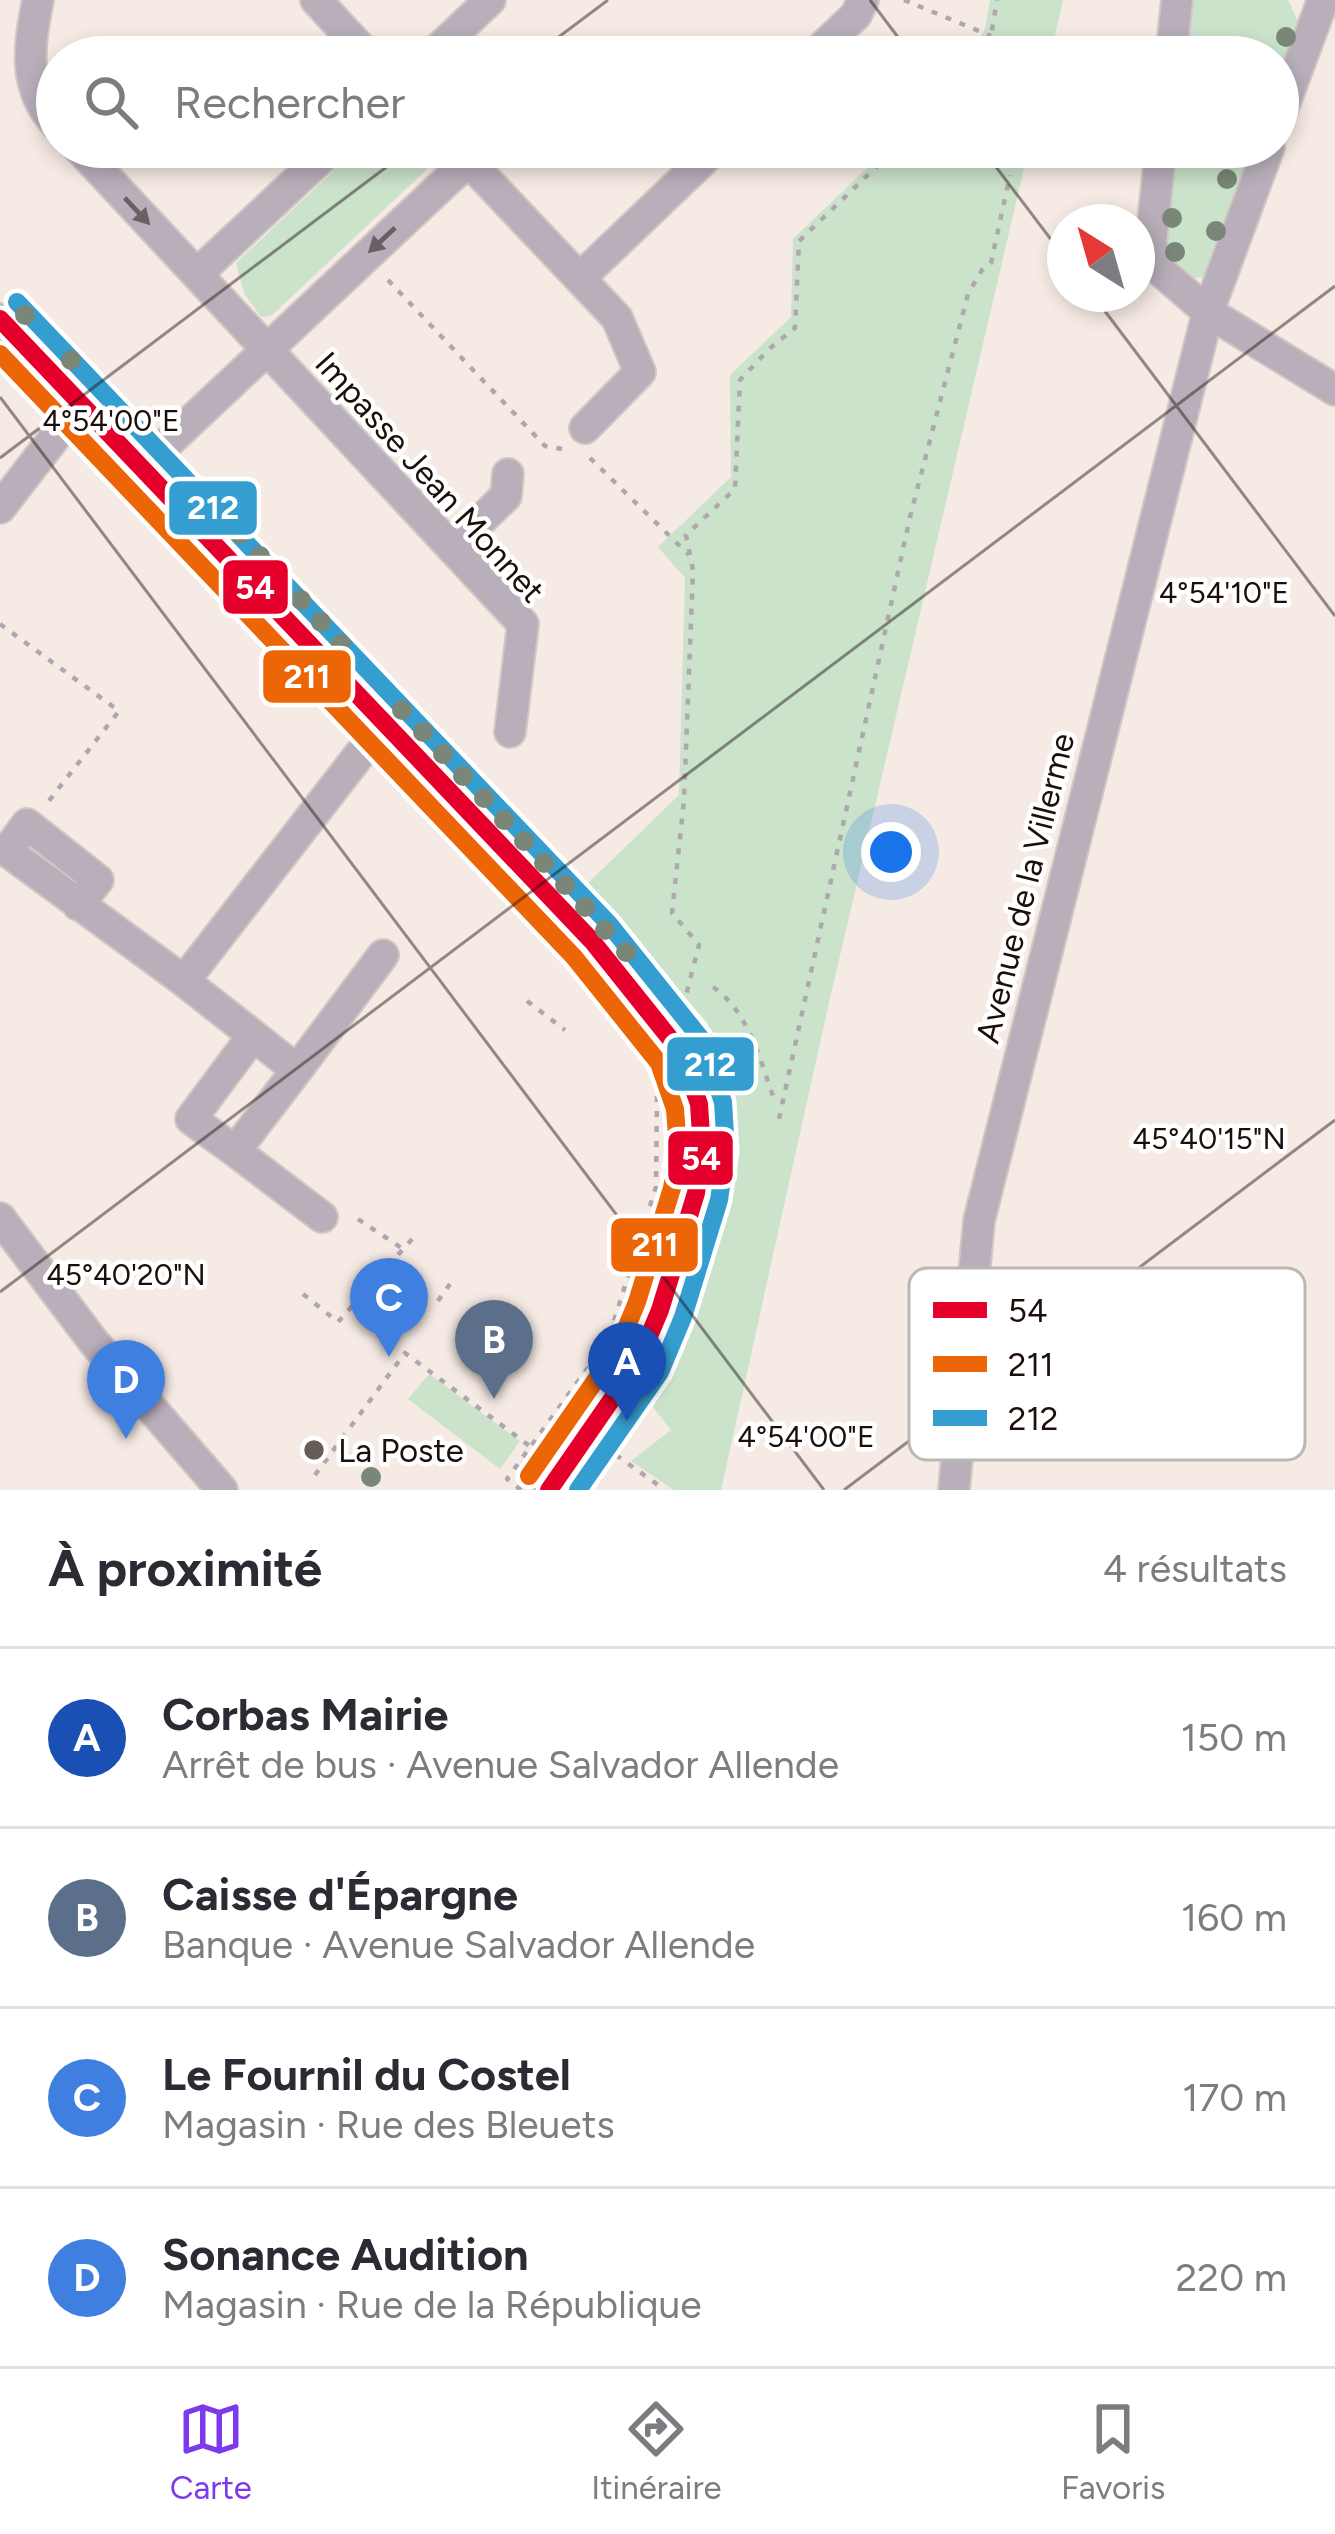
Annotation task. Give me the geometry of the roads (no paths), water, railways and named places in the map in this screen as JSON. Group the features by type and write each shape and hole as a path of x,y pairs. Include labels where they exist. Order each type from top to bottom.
{"street":[{"path":"36,92 29,44 38,0"},
{"path":"316,0 349,36"},
{"path":"452,36 490,0"},
{"path":"834,36 856,15 863,0"},
{"path":"1173,36 1177,0"},
{"path":"1299,65 1323,0"},
{"name":"Impasse Jean Monnet","path":"98,168 523,624 510,733"},
{"path":"197,274 311,168"},
{"path":"143,466 366,255 448,168"},
{"path":"474,168 617,318 640,372 579,444"},
{"path":"580,278 695,168"},
{"path":"1159,168 1151,242 1156,267 1208,312 1335,389"},
{"name":"Avenue de la Villerme","path":"975,1268 979,1221 1208,312 1261,168"},
{"path":"0,319 592,941 680,1051 699,1104 702,1150 696,1193 660,1310 639,1360 549,1490"},
{"path":"1,505 82,402"},
{"path":"452,548 506,496 508,474"},
{"path":"184,981 384,723"},
{"path":"27,824 7,851 297,1070"},
{"path":"235,1151 383,955"},
{"path":"252,1036 191,1119 322,1217"},
{"path":"0,1217 93,1341 222,1490"},
{"name":"Avenue de la Villerme","path":"954,1490 957,1460"}],"place":[{"name":"Le Fournil du Costel","path":"389,1357"},
{"name":"Caisse d'Épargne","path":"494,1399"},
{"name":"Corbas Mairie","path":"627,1421"},
{"name":"Sonance Audition","path":"126,1439"},
{"name":"La Poste","path":"314,1450"}]}
